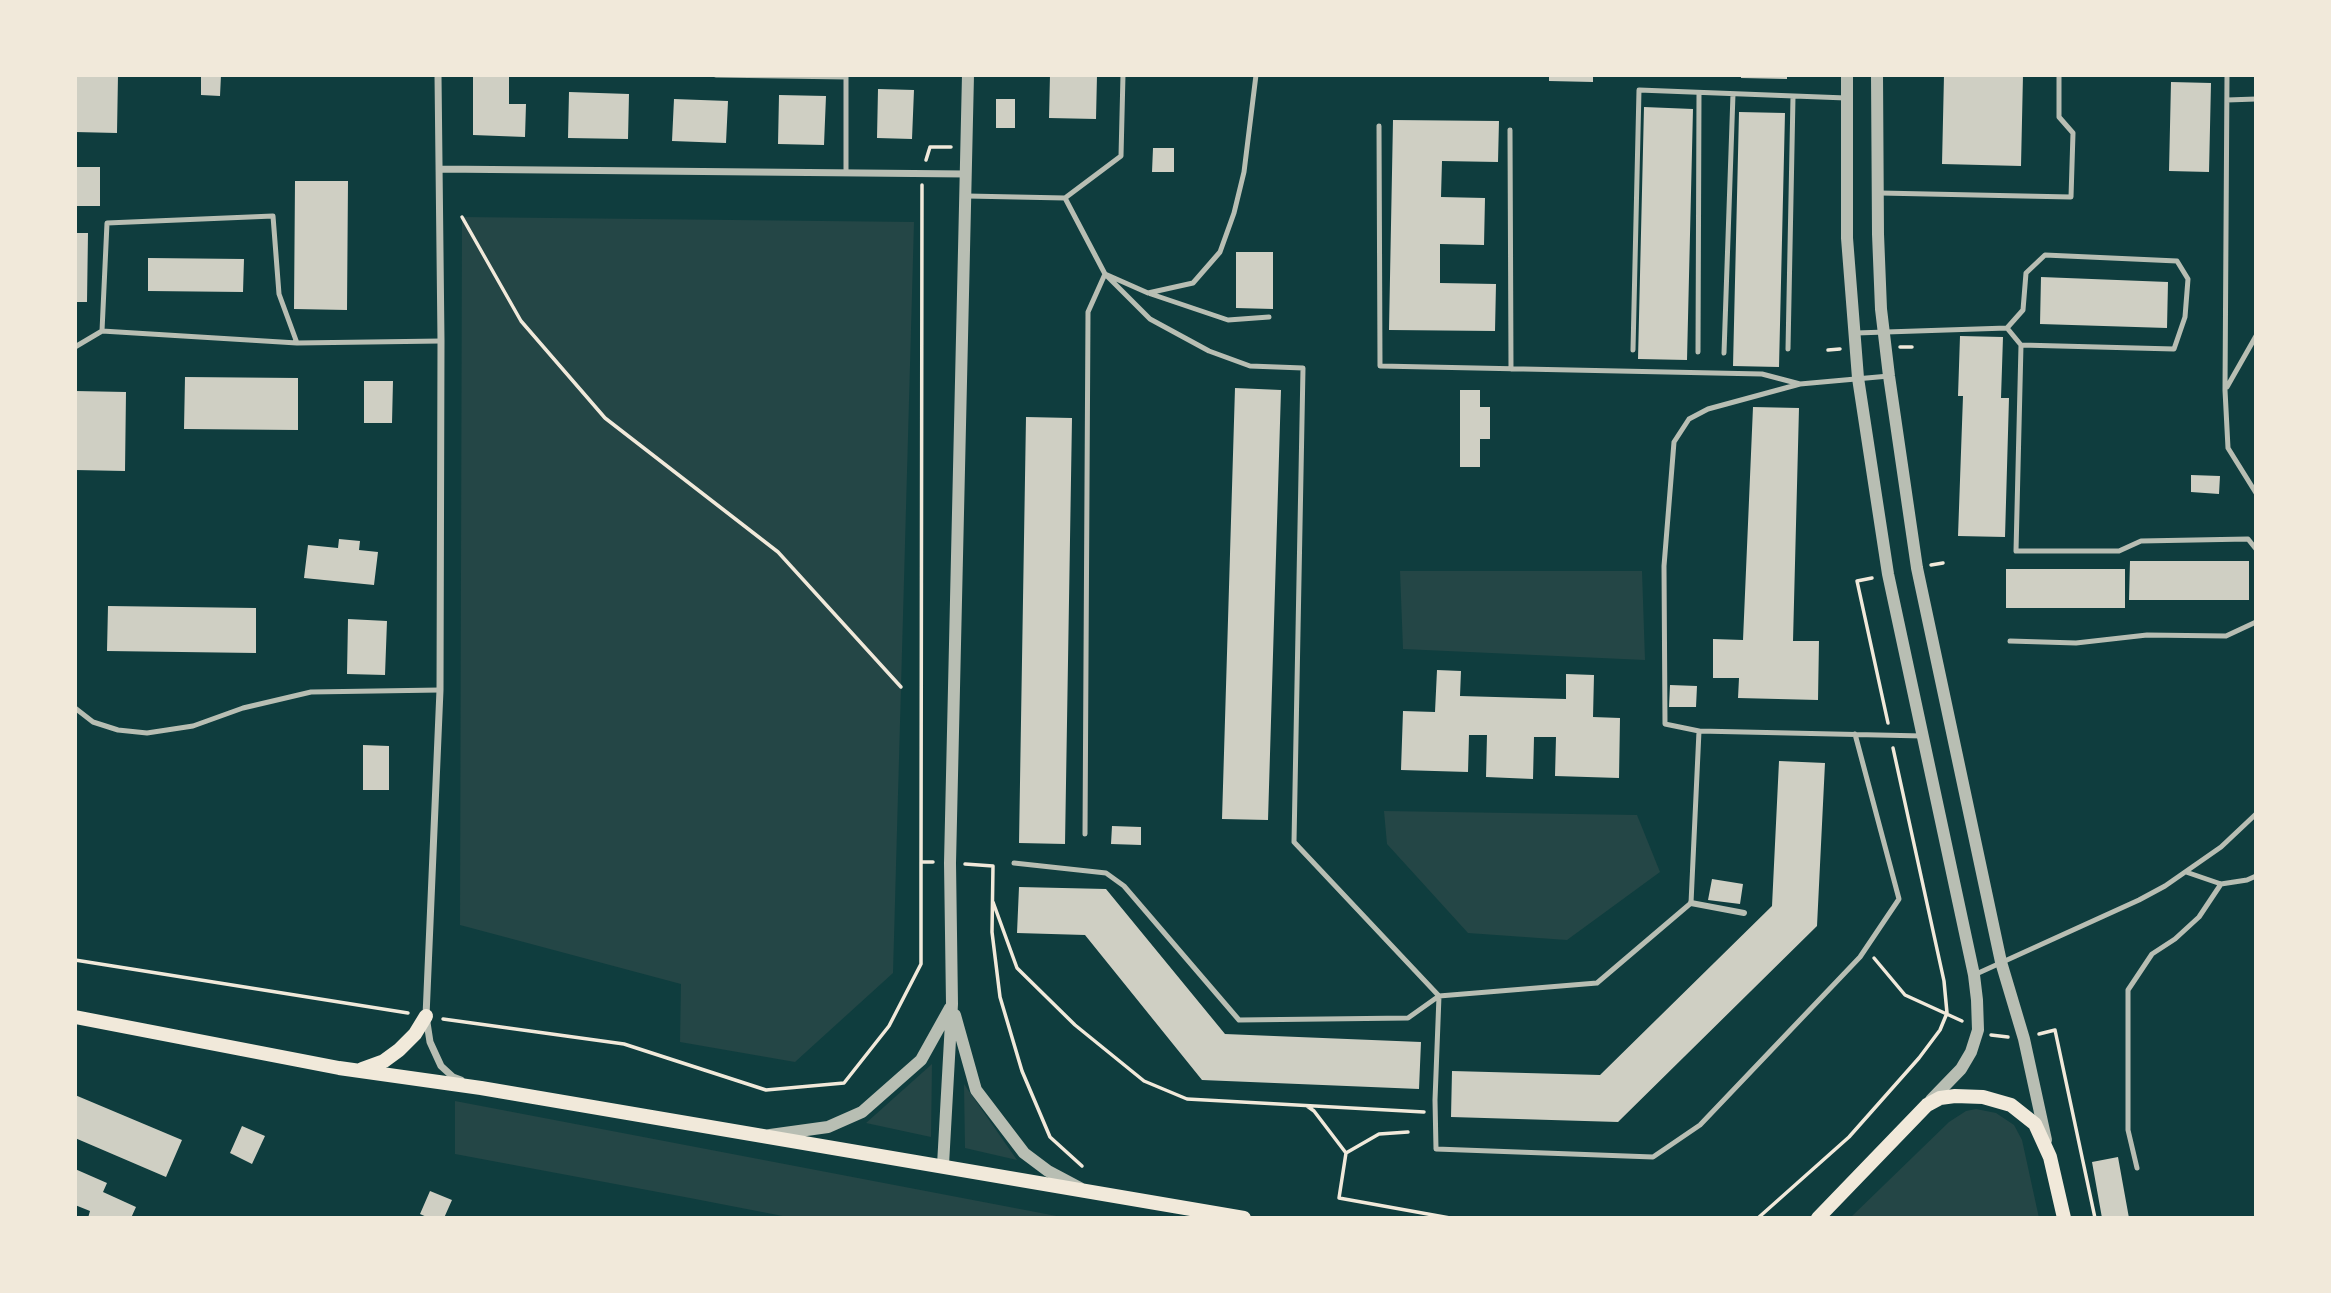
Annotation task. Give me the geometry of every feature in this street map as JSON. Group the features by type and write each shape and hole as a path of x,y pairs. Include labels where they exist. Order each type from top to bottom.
{"main road":[{"path":"339,1068 367,1069 384,1061 415,1034 426,1016"},
{"path":"75,1017 339,1068 481,1088 1244,1218"},
{"path":"1818,1218 1927,1105 1940,1098 1955,1096 1983,1097 2011,1104 2035,1124 2050,1157 2064,1218"}],"street":[{"path":"438,75 441,341 440,690 426,1016 430,1042 441,1066 453,1077 481,1088"},
{"path":"943,1165 952,1004 950,863 968,75"},
{"path":"1847,75 1847,238 1858,379 1888,574 1974,975 1978,1030 1971,1052 1961,1069 1927,1105"},
{"path":"1877,75 1878,193 1884,332 1917,568 2001,962 2024,1039 2050,1157"},
{"path":"439,169 967,174"},
{"path":"1691,903 1744,913"},
{"path":"768,1136 828,1127 862,1112 921,1060 952,1004"},
{"path":"952,1004 976,1090 1024,1153 1048,1171 1085,1190"}],"lane":[{"path":"716,75 846,76 846,173"},
{"path":"966,197 1065,198 1121,156 1123,75"},
{"path":"1148,293 1193,283 1220,252 1244,173 1256,75"},
{"path":"1878,193 2071,197 2073,133 2059,117 2059,75"},
{"path":"2227,75 2225,390 2228,448 2256,493"},
{"path":"1633,350 1639,90 1846,98"},
{"path":"1698,352 1699,93"},
{"path":"1724,353 1732,94"},
{"path":"1788,349 1793,97"},
{"path":"2227,100 2256,99"},
{"path":"1379,126 1380,366 1762,374 1800,384"},
{"path":"1510,130 1511,369"},
{"path":"1065,198 1105,274 1150,319 1209,351 1250,366 1303,368 1294,842 1440,996 1436,1149 1653,1157 1700,1125 1860,957 1899,899 1855,734"},
{"path":"102,331 107,223 273,216 279,294 298,343"},
{"path":"1854,334 2007,328 2022,310 2026,273 2045,255 2177,261 2188,279 2185,317 2174,349 2021,345"},
{"path":"1105,274 1148,293 1228,320 1269,317"},
{"path":"1085,834 1088,312 1105,274"},
{"path":"2007,328 2021,345 2016,551 2119,551 2141,541 2248,539 2256,549"},
{"path":"75,347 102,331 298,343 441,341"},
{"path":"2225,390 2256,336"},
{"path":"1889,376 1800,384 1708,409 1689,419 1674,442 1664,566 1665,724 1699,730 1923,736"},
{"path":"2010,642 2076,643 2147,635 2225,636 2256,622"},
{"path":"75,708 93,722 118,730 147,733 177,730 243,708 311,692 440,690"},
{"path":"1014,863 1106,873 1124,886 1239,1020 1408,1018 1440,996 1597,983 1691,903 1699,730"},
{"path":"1974,975 2139,900 2186,873 2221,847 2256,814"},
{"path":"2186,873 2221,884 2256,876"},
{"path":"2137,1168 2128,1130 2128,990 2152,954 2175,939 2199,917 2221,884"}],"path":[{"path":"75,960 426,1016 624,1044 766,1090 844,1083 889,1026 921,964 922,174 930,147 967,146"},
{"path":"462,217 521,321 605,418 778,552 901,687"},
{"path":"921,862 993,866 992,932 1000,997 1022,1071 1050,1137 1082,1166"},
{"path":"993,900 1017,968 1075,1024 1144,1082 1187,1099 1435,1114"},
{"path":"1866,948 1905,995 1978,1030 1993,1036 2024,1039 2055,1030 2095,1218"},
{"path":"1306,1105 1314,1111 1346,1153 1339,1198 1450,1218"},
{"path":"1346,1153 1379,1134 1408,1132"}],"shaded area":[{"path":"462,217 914,222 893,973 795,1062 680,1042 681,984 460,925"},
{"path":"1400,571 1642,571 1645,660 1403,649"},
{"path":"1384,811 1637,815 1660,872 1567,940 1468,933 1387,844"},
{"path":"932,1064 931,1137 866,1123"},
{"path":"964,1084 1017,1160 965,1148"},
{"path":"455,1101 1067,1218 793,1218 455,1154"},
{"path":"1976,1109 1996,1113 2014,1125 2022,1140 2039,1218 1850,1218 1949,1122 1966,1111"}],"building":[{"path":"75,75 118,75 117,133 75,132"},
{"path":"201,75 221,75 220,96 201,95"},
{"path":"473,75 509,75 509,104 526,104 525,137 473,135"},
{"path":"1050,75 1097,75 1096,119 1049,118"},
{"path":"1549,75 1593,75 1593,82 1549,81"},
{"path":"1741,75 1787,75 1787,79 1741,78"},
{"path":"1944,75 2023,75 2021,166 1942,164"},
{"path":"2171,82 2211,83 2209,172 2169,171"},
{"path":"878,89 914,90 912,139 877,138"},
{"path":"569,92 629,94 628,139 568,138"},
{"path":"779,95 826,96 824,145 778,144"},
{"path":"674,99 728,101 726,143 672,141"},
{"path":"996,99 1015,99 1015,128 996,128"},
{"path":"1644,107 1693,109 1687,360 1638,359"},
{"path":"1739,112 1785,113 1779,367 1733,366"},
{"path":"1393,120 1499,121 1498,162 1442,161 1441,197 1485,198 1484,245 1440,244 1440,283 1496,284 1495,331 1389,330"},
{"path":"1153,148 1174,148 1174,172 1152,172"},
{"path":"75,167 100,167 100,206 75,206"},
{"path":"295,181 348,181 347,310 294,309"},
{"path":"75,233 88,233 87,302 75,302"},
{"path":"1236,252 1273,252 1273,309 1236,308"},
{"path":"148,258 244,259 243,292 148,291"},
{"path":"2041,277 2168,282 2167,328 2040,324"},
{"path":"1960,336 2003,337 2001,398 2009,398 2005,537 1958,536 1963,396 1958,396"},
{"path":"185,377 298,378 298,430 184,429"},
{"path":"364,381 393,381 392,423 364,423"},
{"path":"1235,388 1281,390 1268,820 1222,819"},
{"path":"1460,390 1480,390 1480,407 1490,407 1490,439 1480,439 1480,467 1460,467"},
{"path":"75,391 126,392 125,471 75,470"},
{"path":"1753,407 1799,408 1793,641 1819,641 1818,700 1738,698 1739,678 1713,678 1713,639 1743,640"},
{"path":"1026,417 1072,418 1065,844 1019,843"},
{"path":"2191,475 2220,476 2219,494 2191,492"},
{"path":"339,539 360,541 359,550 378,552 374,585 304,578 308,545 338,548"},
{"path":"2130,561 2249,561 2249,600 2129,600"},
{"path":"2006,569 2125,569 2125,608 2006,608"},
{"path":"108,606 256,608 256,653 107,651"},
{"path":"348,619 387,621 385,675 347,674"},
{"path":"1437,670 1461,671 1460,696 1566,699 1566,674 1594,675 1593,717 1620,718 1619,778 1555,776 1556,737 1534,737 1533,779 1486,777 1487,735 1469,735 1468,772 1401,770 1403,711 1435,712"},
{"path":"1670,685 1697,686 1696,707 1669,707"},
{"path":"363,745 389,746 389,790 363,790"},
{"path":"1779,761 1825,763 1817,926 1618,1122 1451,1117 1452,1071 1600,1075 1772,906"},
{"path":"1112,826 1141,827 1141,845 1111,844"},
{"path":"1712,879 1743,884 1740,904 1708,900"},
{"path":"1019,887 1106,889 1225,1034 1421,1042 1419,1089 1202,1080 1085,935 1017,933"},
{"path":"75,1095 182,1140 166,1177 75,1138"},
{"path":"242,1126 265,1136 252,1164 230,1153"},
{"path":"2118,1157 2129,1218 2102,1218 2092,1162"},
{"path":"75,1169 107,1183 103,1192 136,1207 131,1218 88,1218 90,1211 75,1205"},
{"path":"430,1191 452,1200 444,1218 429,1218 420,1214"}]}
